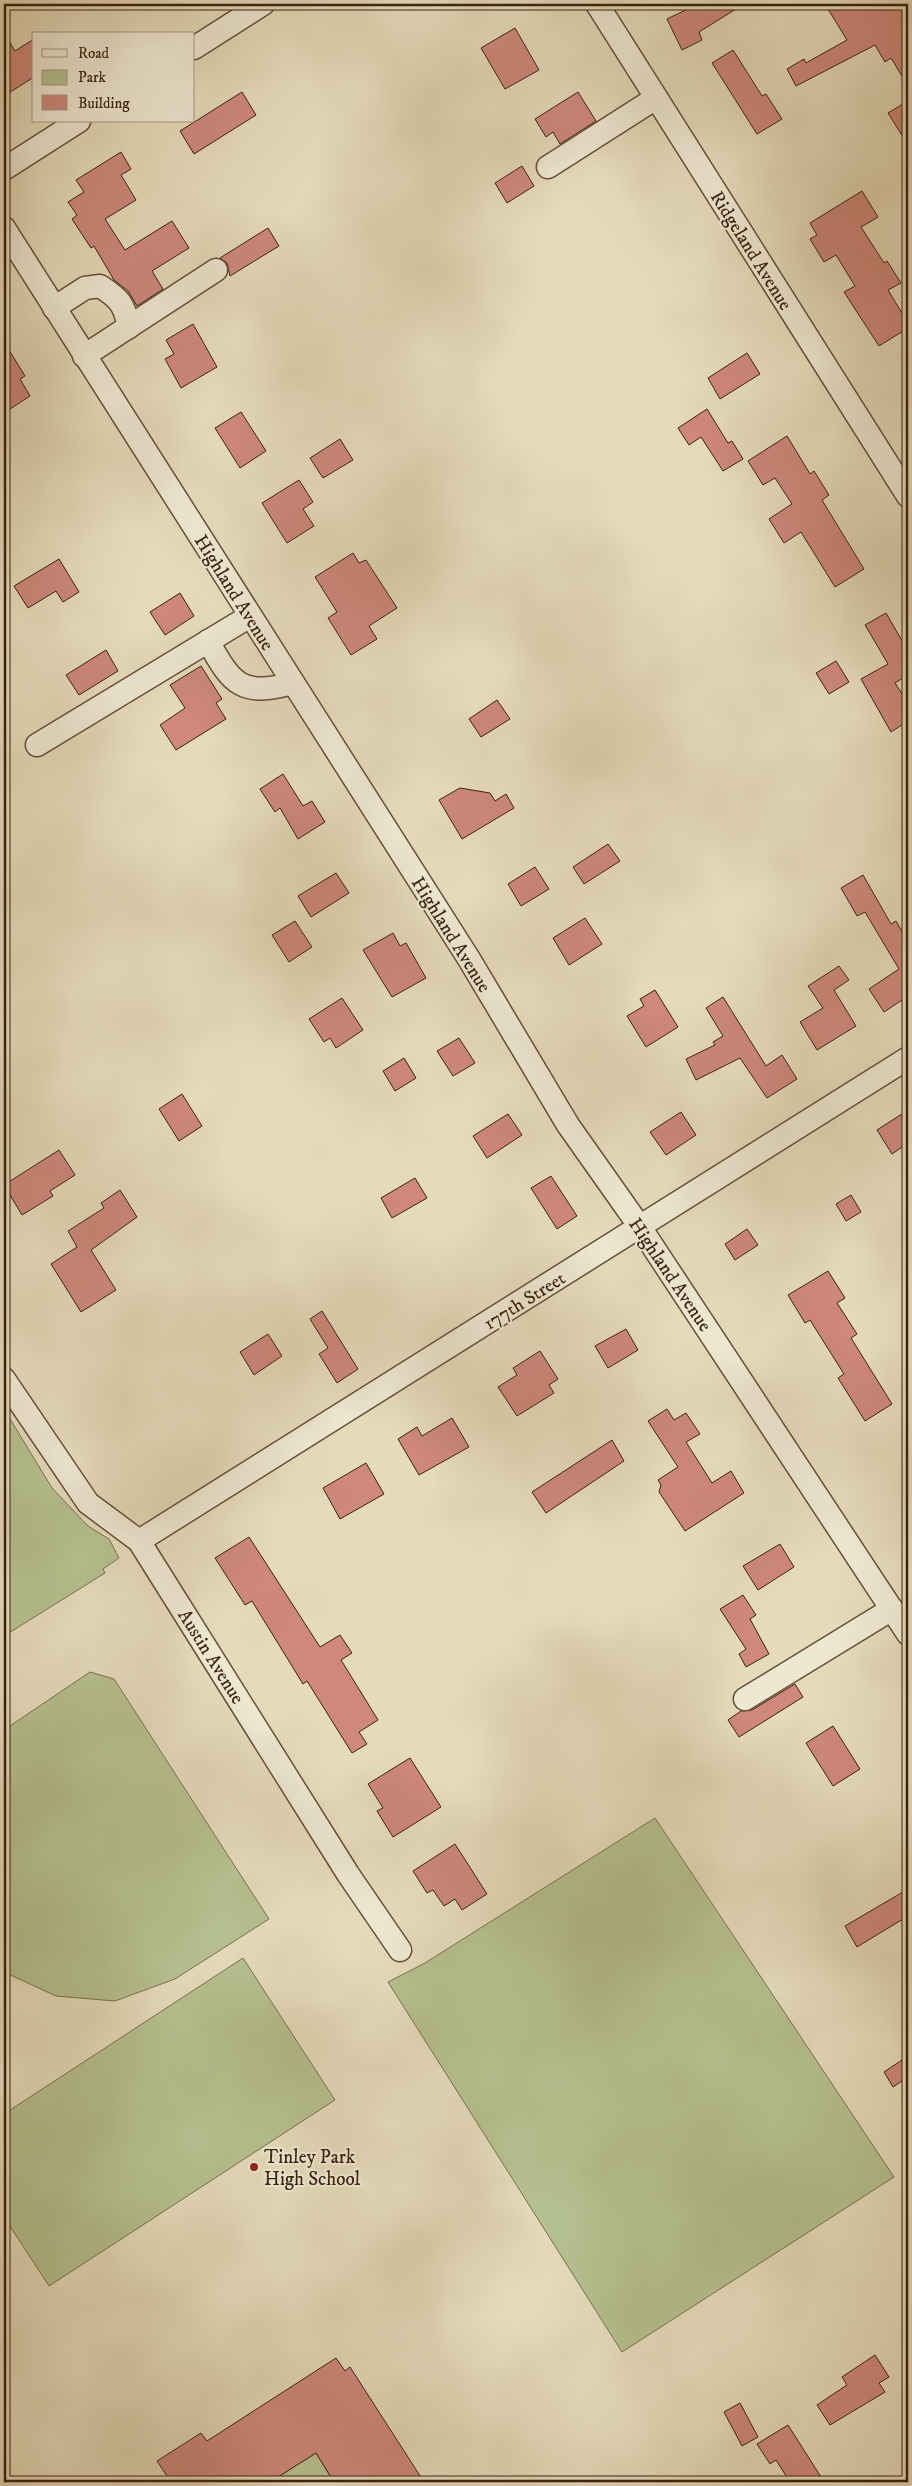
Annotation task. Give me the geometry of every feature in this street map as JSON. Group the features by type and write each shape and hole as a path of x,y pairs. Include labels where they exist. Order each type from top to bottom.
{"street":[{"path":"195,47 263,4"},
{"name":"Ridgeland Avenue","path":"597,4 908,496"},
{"path":"548,167 656,98"},
{"path":"4,169 77,122"},
{"name":"Highland Avenue","path":"4,228 465,953 568,1126 640,1226 908,1634"},
{"path":"84,356 216,270"},
{"path":"54,308 85,288 100,286 114,295 124,306 129,327"},
{"path":"37,745 250,616"},
{"path":"208,641 223,669 238,684 254,690 271,689 293,683"},
{"name":"177th Street","path":"139,1541 908,1058"},
{"name":"Austin Avenue","path":"4,1379 88,1503 139,1541 348,1874 400,1950"},
{"path":"745,1699 892,1609"}],"green space":[{"path":"4,1409 52,1488 88,1526 109,1539 119,1558 103,1569 105,1573 4,1636"},
{"path":"90,1672 114,1679 269,1919 175,1979 115,2001 56,1996 4,1972 4,1730"},
{"path":"655,1818 894,2177 622,2352 388,1982 425,1963"},
{"path":"243,1958 335,2100 49,2286 4,2217 4,2114"},
{"path":"316,2453 334,2482 270,2482"}],"building":[{"path":"698,4 744,4 699,32 702,40 682,50 667,19"},
{"path":"825,4 904,4 908,11 908,86 891,58 885,62 875,45 796,86 787,69 804,59 806,63 847,40"},
{"path":"515,28 539,70 505,89 481,48"},
{"path":"4,33 15,51 32,40 32,78 4,96"},
{"path":"733,50 762,96 766,94 782,119 757,134 712,63"},
{"path":"242,92 256,115 194,154 180,131"},
{"path":"578,92 596,121 560,144 553,132 546,137 535,119"},
{"path":"908,101 908,145 888,113"},
{"path":"121,152 131,169 121,175 136,200 105,219 125,250 172,221 189,248 152,271 163,289 137,306 128,291 114,280 94,246 91,248 72,219 77,215 68,202 84,192 76,180"},
{"path":"522,166 534,186 507,203 495,183"},
{"path":"862,191 878,217 861,227 884,263 887,261 901,283 888,290 908,323 908,328 879,346 844,292 855,286 836,255 824,262 810,239 817,235 810,223"},
{"path":"268,228 279,246 230,276 227,263 220,258"},
{"path":"193,324 217,367 181,388 165,359 174,354 166,340"},
{"path":"4,342 25,376 20,379 30,396 4,413"},
{"path":"747,353 760,374 720,399 708,378"},
{"path":"707,409 728,443 732,441 743,459 723,471 701,437 689,445 678,428"},
{"path":"241,412 266,451 240,468 215,428"},
{"path":"787,436 810,474 814,471 829,495 822,500 864,569 835,587 801,532 784,543 769,519 792,504 775,478 763,485 748,461"},
{"path":"340,439 353,460 323,478 310,458"},
{"path":"299,480 313,502 303,509 314,526 287,543 262,503"},
{"path":"353,553 359,563 366,560 397,608 369,626 377,639 351,655 328,618 337,612 315,577"},
{"path":"59,559 79,592 63,602 56,591 28,608 14,586"},
{"path":"180,593 194,616 165,635 150,612"},
{"path":"886,613 908,651 908,675 895,683 908,703 908,721 891,732 861,679 888,664 865,625"},
{"path":"106,650 118,671 79,695 66,675"},
{"path":"836,661 849,682 829,694 816,673"},
{"path":"201,666 222,699 216,703 226,719 176,750 160,725 185,708 170,685"},
{"path":"497,700 510,719 481,737 469,719"},
{"path":"283,774 303,806 312,801 325,822 298,839 280,808 275,812 260,789"},
{"path":"460,788 490,793 495,801 506,794 514,808 462,839 439,800"},
{"path":"608,844 620,861 584,884 573,867"},
{"path":"535,867 549,889 521,906 508,884"},
{"path":"336,873 349,893 311,917 298,896"},
{"path":"863,875 891,924 896,921 908,942 908,996 884,1012 869,989 899,969 865,912 857,916 841,888"},
{"path":"585,918 602,944 569,965 553,938"},
{"path":"295,921 312,947 289,962 272,935"},
{"path":"393,933 400,946 406,943 426,978 392,997 363,950"},
{"path":"839,966 849,980 834,990 856,1026 817,1050 800,1022 823,1008 808,986"},
{"path":"655,990 678,1027 646,1047 627,1016 644,1006 640,999"},
{"path":"723,997 766,1066 782,1055 797,1079 767,1098 740,1058 696,1080 686,1059 715,1045 713,1042 723,1036 706,1008"},
{"path":"342,998 363,1030 336,1048 330,1038 324,1042 309,1019"},
{"path":"459,1038 475,1063 453,1076 437,1051"},
{"path":"404,1058 416,1078 395,1091 383,1071"},
{"path":"182,1094 202,1126 179,1141 159,1109"},
{"path":"908,1110 908,1143 892,1154 877,1130"},
{"path":"681,1112 696,1135 666,1155 650,1132"},
{"path":"508,1114 522,1135 487,1158 473,1136"},
{"path":"59,1150 75,1175 50,1191 53,1196 22,1215 4,1185"},
{"path":"551,1176 577,1216 557,1229 531,1188"},
{"path":"415,1178 427,1198 392,1218 381,1198"},
{"path":"120,1190 137,1217 91,1250 116,1290 81,1312 51,1264 77,1247 68,1231 104,1208 101,1203"},
{"path":"851,1195 861,1212 846,1221 836,1204"},
{"path":"747,1229 758,1245 735,1260 725,1244"},
{"path":"828,1271 845,1298 837,1303 857,1334 851,1338 892,1404 865,1421 838,1378 844,1374 810,1320 805,1323 788,1295"},
{"path":"322,1311 358,1369 337,1383 319,1354 328,1348 310,1319"},
{"path":"626,1329 638,1350 608,1368 595,1346"},
{"path":"268,1334 282,1356 254,1375 240,1352"},
{"path":"540,1351 558,1379 549,1385 554,1393 517,1416 498,1387 517,1375 513,1368"},
{"path":"667,1409 674,1420 686,1413 700,1434 686,1442 712,1483 731,1471 744,1493 685,1531 659,1492 661,1485 658,1480 678,1467 648,1421"},
{"path":"452,1418 469,1447 419,1475 398,1439 417,1427 422,1436"},
{"path":"612,1440 624,1461 546,1513 532,1492"},
{"path":"366,1463 384,1494 340,1519 323,1488"},
{"path":"249,1537 320,1647 340,1635 352,1653 341,1660 378,1720 359,1732 367,1744 352,1753 307,1681 303,1684 252,1601 245,1605 215,1558"},
{"path":"780,1544 794,1567 758,1590 743,1566"},
{"path":"743,1595 756,1615 750,1619 769,1654 746,1667 739,1654 746,1649 720,1609"},
{"path":"795,1684 803,1697 739,1737 728,1720 741,1711 752,1710"},
{"path":"833,1726 860,1769 833,1786 806,1743"},
{"path":"410,1758 441,1807 393,1837 377,1811 383,1808 368,1784"},
{"path":"455,1844 487,1894 462,1910 455,1899 444,1906 433,1890 427,1893 413,1871"},
{"path":"908,1889 908,1916 857,1947 845,1926"},
{"path":"908,2056 908,2077 893,2087 884,2072"},
{"path":"875,2355 889,2377 879,2383 885,2392 830,2425 817,2405 847,2385 842,2377"},
{"path":"336,2358 345,2371 350,2367 424,2482 334,2482 316,2453 270,2482 171,2482 157,2461 201,2433 207,2441"},
{"path":"740,2403 758,2437 742,2446 724,2412"},
{"path":"788,2425 821,2477 812,2482 790,2482 776,2460 770,2464 757,2444"}],"place":[{"name":"Tinley Park High School","path":"254,2167"}]}
